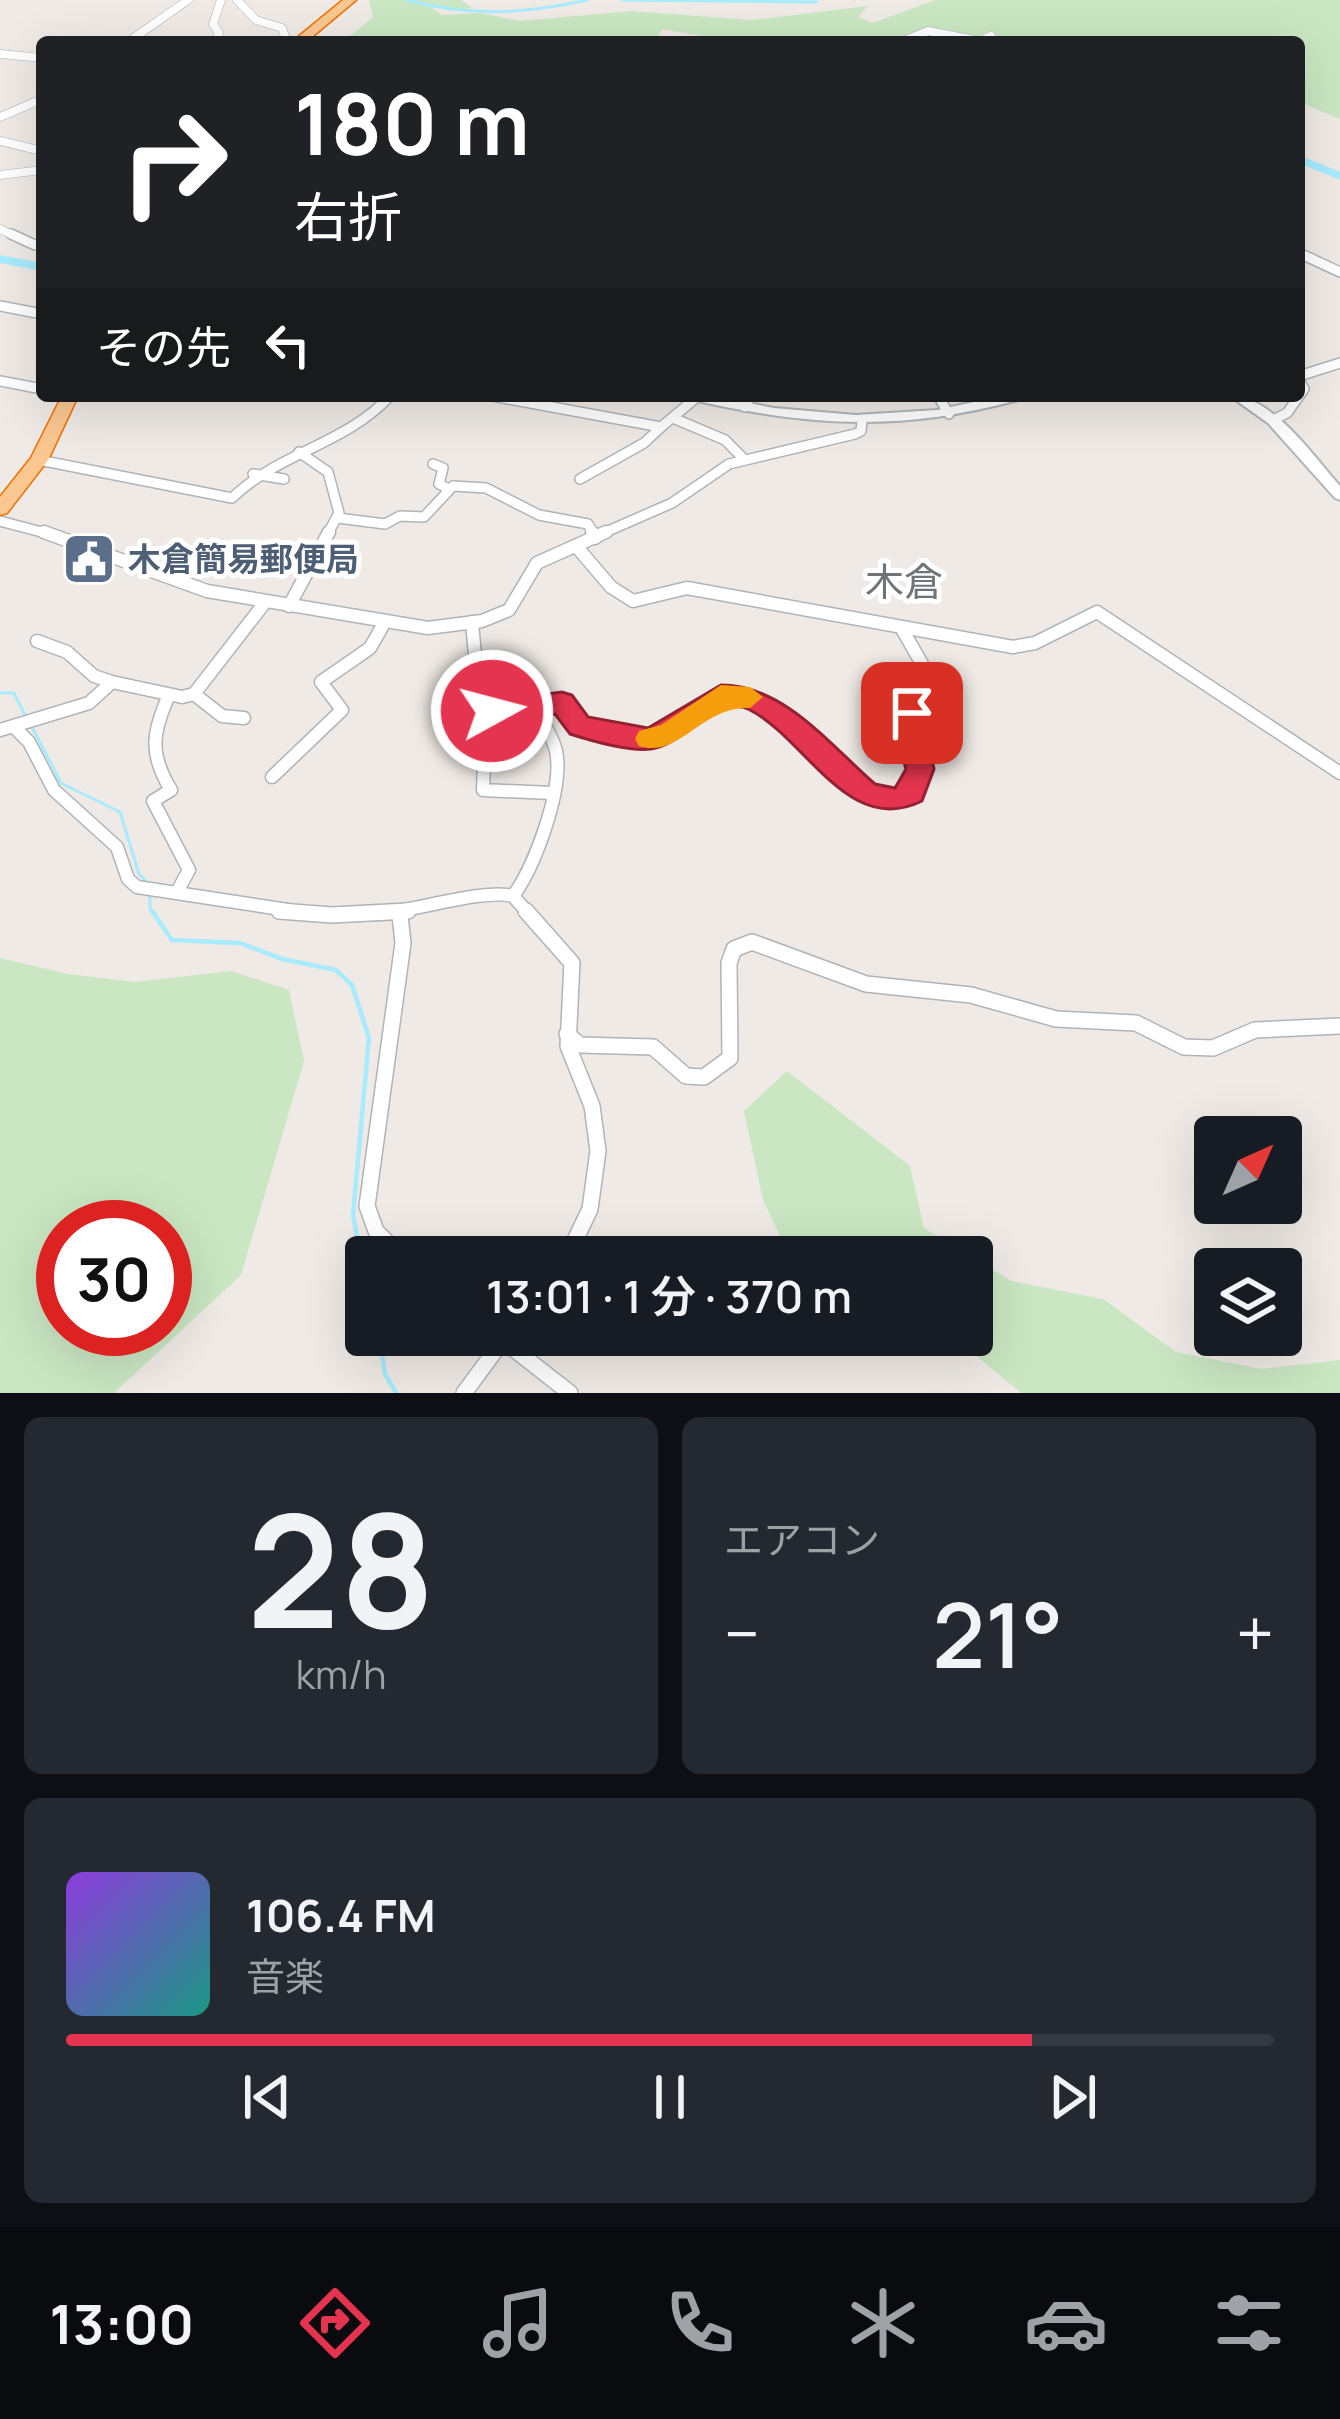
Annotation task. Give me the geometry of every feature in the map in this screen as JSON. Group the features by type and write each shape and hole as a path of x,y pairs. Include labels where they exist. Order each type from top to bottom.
{"highway":[{"path":"303,36 350,0"},
{"path":"0,509 39,460 67,402"}],"main road":[{"path":"754,402 862,421 950,414 995,402"},
{"path":"1247,402 1273,420 1340,495"}],"street":[{"path":"137,36 188,0"},
{"path":"217,36 213,24 220,0"},
{"path":"237,0 256,20 274,26 276,36"},
{"path":"256,20 282,28 291,36"},
{"path":"916,36 928,31 954,36"},
{"path":"0,54 36,57"},
{"path":"0,117 36,102"},
{"path":"0,141 36,149"},
{"path":"0,175 36,169"},
{"path":"0,230 35,245"},
{"path":"1305,256 1340,272"},
{"path":"0,306 36,313"},
{"path":"1305,376 1340,363"},
{"path":"0,381 36,388"},
{"path":"39,460 232,499 252,474 374,417 385,402"},
{"path":"525,402 661,427"},
{"path":"580,479 605,461 650,441 689,402"},
{"path":"942,402 950,414"},
{"path":"1273,420 1296,402"},
{"path":"674,418 735,446 743,458"},
{"path":"0,521 60,536 175,582 263,605 289,606 382,627 472,622 509,610 532,567 672,502 743,458 855,434 861,431 862,421"},
{"path":"289,606 338,518 334,481 319,462 299,452"},
{"path":"433,464 443,468 439,484 449,490 486,488 538,515 588,524 595,538"},
{"path":"252,474 284,479"},
{"path":"338,518 385,524 398,516 424,518 449,490"},
{"path":"576,546 624,599 633,601 680,587 1027,647 1042,644 1075,620 1097,612 1340,773"},
{"path":"194,694 263,605"},
{"path":"472,622 477,704 486,713 483,790 551,793"},
{"path":"272,777 342,710 321,682 370,648 382,627"},
{"path":"486,713 562,703 580,726 648,739 670,733 721,696 747,696 771,710 867,795 897,800 911,793 920,769 911,738 912,713 893,697 896,687 920,672 922,664 902,629"},
{"path":"37,640 67,652 94,676 169,695 194,694 222,716 244,718"},
{"path":"11,727 89,703 112,682"},
{"path":"169,695 153,728 150,751 171,790 153,801 189,870 178,890"},
{"path":"513,896 528,869 551,793 556,752 533,709"},
{"path":"11,727 29,742 54,790 121,853 130,883 140,887 157,886 274,910 400,916 498,892 513,896 572,963 567,1034 578,1082 594,1111 597,1153 587,1227 581,1236"},
{"path":"381,1236 367,1206 404,943 400,916"},
{"path":"567,1034 580,1045 653,1047 686,1076 704,1077 730,1058 724,1004 727,966 734,949 752,942 866,984 971,995 1056,1018 1136,1024 1184,1047 1213,1048 1255,1030 1286,1026 1340,1027"},
{"path":"464,1393 489,1356"},
{"path":"525,1356 570,1393"}],"green space":[{"path":"369,0 461,0 472,8 449,11 424,2 442,15 480,13 520,21 631,11 752,20 868,6 858,17 873,23 935,0 1340,0 1340,119 1305,104 1305,36 702,36 663,29 658,36 350,36 373,17"},
{"path":"0,958 68,974 134,982 231,971 289,990 304,1061 241,1275 192,1321 192,1200 36,1200 36,1356 154,1356 114,1393 0,1393"},
{"path":"787,1071 910,1166 924,1228 937,1236 780,1236 763,1200 744,1111"},
{"path":"993,1270 1011,1281 1103,1299 1176,1352 1262,1369 1340,1360 1340,1393 1021,1393 976,1356 993,1356"}],"waterway":[{"path":"407,0 497,12 587,0"},
{"path":"623,0 817,2"},
{"path":"1305,161 1340,176"},
{"path":"0,259 36,266"},
{"path":"0,693 14,693 26,717"},
{"path":"31,725 61,783 120,812 139,874 146,881"},
{"path":"150,896 152,911"},
{"path":"152,911 155,914"},
{"path":"152,911 172,940 240,943 282,959 336,970 352,985 369,1038 353,1215 357,1236"},
{"path":"382,1356 385,1374 396,1393"}],"slow traffic":[{"path":"649,739 670,733 721,696 750,697"}],"place":[{"name":"木倉簡易郵便局","path":"89,559"}],"district":[{"name":"木倉","path":"904,582"}],"route":[{"path":"492,711 562,703 580,726 648,739 670,733 721,696 747,696 771,710 867,795 884,800 908,796 920,769 911,738 912,713"}]}
